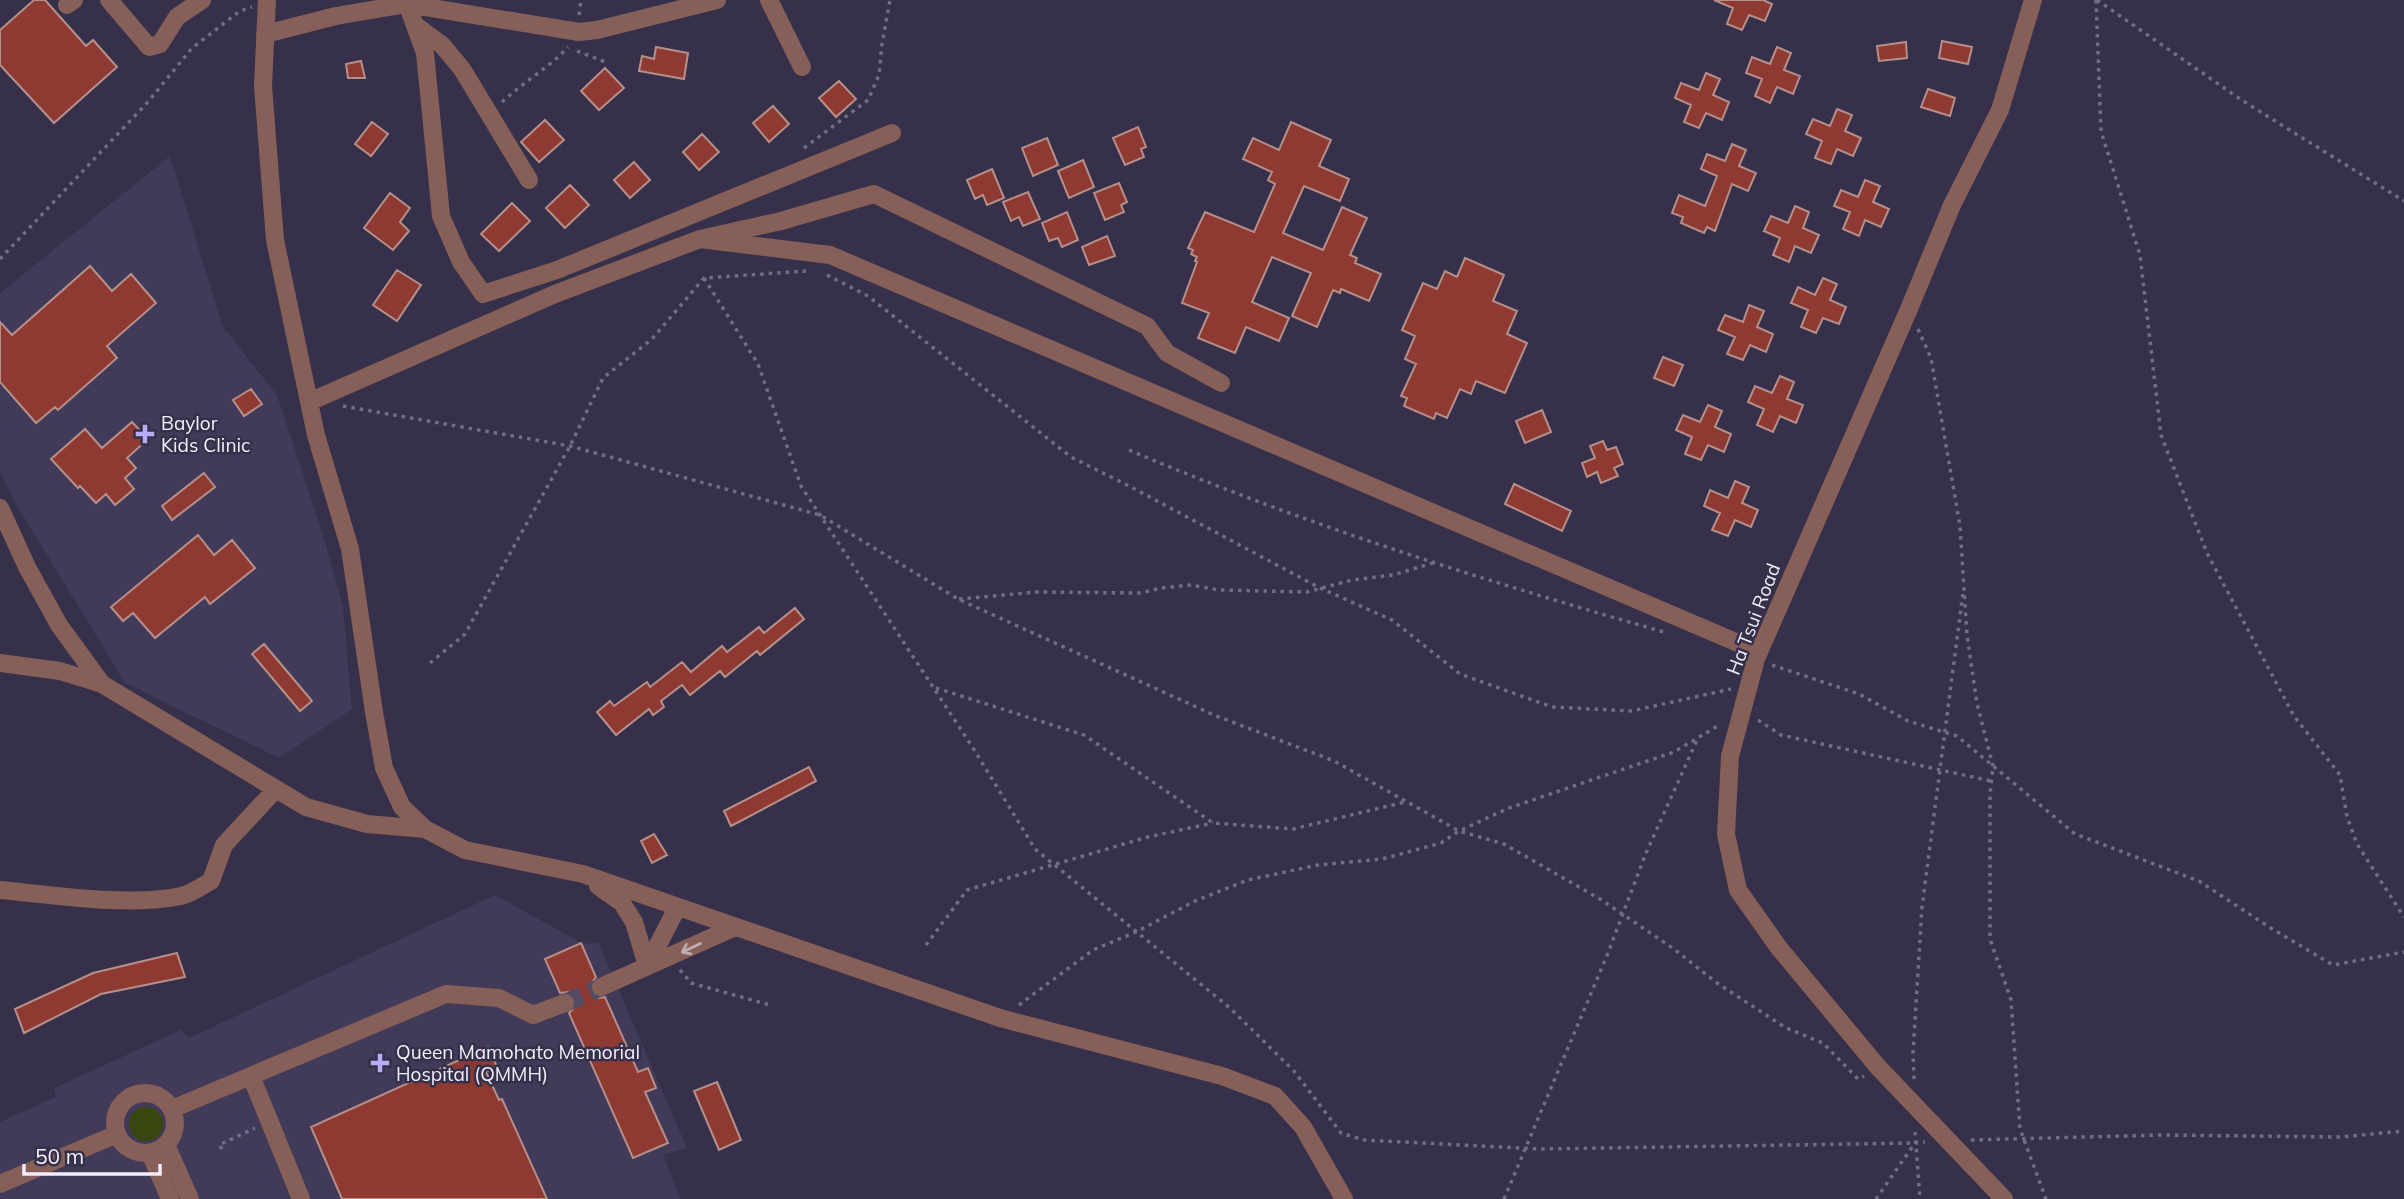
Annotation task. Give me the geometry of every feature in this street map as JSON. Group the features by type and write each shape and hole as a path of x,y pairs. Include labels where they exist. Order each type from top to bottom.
{"street":[{"path":"109,0 149,47 160,44 177,17 202,0"},
{"path":"265,34 338,8 407,4 579,32 597,30 717,0"},
{"path":"769,0 802,67"},
{"name":"Ha Tsui Road","path":"2004,1199 1878,1067 1779,948 1738,890 1726,834 1730,756 1758,656 1952,205 2000,110 2033,0"},
{"path":"267,1 262,86 275,240 316,435 350,549 384,768 402,807 425,829 465,850 583,874 1000,1018 1222,1076 1275,1097 1303,1126 1344,1199"},
{"path":"407,4 425,53 441,216 461,262 483,294 557,270 892,133"},
{"path":"415,25 442,45 462,69 529,180"},
{"path":"309,402 555,294 700,239 781,221 874,194 1147,326 1167,354 1221,383"},
{"path":"700,239 830,255 1758,656"},
{"path":"0,508 27,568 60,625 102,684"},
{"path":"0,663 60,671 102,684 306,807 367,824 425,829"},
{"path":"0,890 82,898 143,900 184,896 211,881 224,845 276,789"},
{"path":"583,874 622,903 634,922 647,966"},
{"path":"647,966 677,908"},
{"path":"601,987 735,927"},
{"path":"172,1109 446,994 499,998 533,1015 565,1003"},
{"path":"251,1076 301,1199"},
{"path":"138,1094 158,1095 172,1109 175,1128 158,1149 130,1149 117,1134 117,1114 129,1098 138,1094"},
{"path":"0,1184 117,1134"},
{"path":"158,1149 170,1199"},
{"path":"158,1149 190,1199"}],"path":[{"path":"791,174 800,152 868,100 879,75 881,44 890,0"},
{"path":"2096,0 2243,101 2404,201"},
{"path":"2096,0 2101,131 2140,255 2161,435 2207,553 2294,716 2340,775 2347,817 2357,844 2404,917"},
{"path":"0,258 147,103 192,48 240,10 267,1"},
{"path":"489,114 528,80 555,62 568,47"},
{"path":"430,663 465,635 570,446 603,379 652,339 704,278 806,271"},
{"path":"819,271 868,296 1071,457 1320,589 1392,620 1460,674 1552,707 1632,711 1750,684"},
{"path":"704,278 758,364 801,486 934,688 1035,849 1230,1007 1294,1070 1341,1133 1364,1140 1525,1148 1915,1143 2161,1135 2340,1137 2404,1131"},
{"path":"1909,309 1931,358 1961,526 1967,635 1977,704 1993,766 1990,939 2011,1000 2020,1129 2046,1199"},
{"path":"309,402 370,410 570,446 820,515 958,599 1214,715 1334,761 1458,831 1504,844 1623,915 1674,949 1717,983 1786,1028 1823,1043 1858,1080 1878,1067"},
{"path":"1129,450 1310,522 1522,591 1665,633"},
{"path":"958,599 1037,592 1141,593 1191,585 1219,590 1307,592 1352,580 1393,575 1435,563"},
{"path":"1920,1199 1915,1143 1913,1053 1922,907 1964,584"},
{"path":"1758,656 1859,694 1908,721 1957,736 2075,834 2199,881 2333,965 2404,952"},
{"path":"934,688 1084,735 1213,823"},
{"path":"1000,1018 1093,950 1138,931 1195,901 1248,880 1318,864 1382,859 1441,843 1458,831 1509,808 1674,752 1743,711 1781,735 1991,781"},
{"path":"1504,1199 1601,971 1646,853 1697,738"},
{"path":"926,945 967,891 1147,836 1213,823 1293,829 1406,802"},
{"path":"671,957 691,983 770,1005"},
{"path":"222,1149 219,1144 270,1122"},
{"path":"1876,1199 1915,1143"}],"shaded area":[{"name":"Baylor Kids Clinic","path":"170,156 223,327 277,395 323,535 343,607 352,709 279,758 125,683 16,504 0,473 0,293"},
{"name":"Queen Mamohato Memorial Hospital (QMMH)","path":"495,895 584,944 598,942 687,1148 663,1155 681,1199 0,1199 0,1122 56,1097 54,1088 181,1030 189,1038"}],"green space":[{"path":"146,1107 158,1112 163,1124 158,1136 146,1141 134,1136 129,1124 134,1112"}],"building":[{"path":"34,0 45,0 86,46 93,40 117,67 54,123 0,65 0,30"},
{"path":"1714,0 1763,0 1772,4 1765,21 1749,15 1742,30 1727,24 1733,8"},
{"path":"1942,41 1972,47 1968,64 1939,58"},
{"path":"1906,42 1907,58 1879,61 1877,46"},
{"path":"656,47 688,53 684,79 639,71 642,56 654,59"},
{"path":"1777,47 1791,53 1784,70 1800,76 1793,94 1777,87 1770,103 1755,96 1762,79 1746,73 1752,57 1770,64"},
{"path":"361,61 365,78 348,78 346,64"},
{"path":"605,68 624,88 599,110 581,91"},
{"path":"1706,73 1720,79 1713,95 1729,102 1722,120 1706,113 1699,128 1684,122 1691,105 1675,98 1681,83 1699,90"},
{"path":"839,81 856,99 836,117 819,98"},
{"path":"1928,89 1955,98 1950,116 1921,107"},
{"path":"773,106 789,124 769,142 753,123"},
{"path":"1837,109 1852,115 1845,131 1861,138 1853,156 1837,149 1831,164 1815,158 1822,141 1806,134 1813,119 1830,126"},
{"path":"545,120 564,140 539,162 521,142"},
{"path":"372,122 388,134 371,156 355,144"},
{"path":"1291,122 1331,140 1319,166 1349,179 1340,201 1304,186 1283,233 1323,250 1342,207 1367,218 1350,255 1357,258 1355,263 1381,274 1369,301 1341,289 1340,293 1333,290 1317,327 1292,316 1311,273 1272,257 1252,302 1289,318 1279,341 1246,327 1235,353 1198,338 1209,313 1182,303 1197,262 1197,257 1191,254 1193,250 1188,248 1205,212 1254,232 1275,184 1268,180 1272,172 1243,159 1253,138 1279,150"},
{"path":"1138,127 1146,147 1141,149 1144,157 1125,165 1113,138"},
{"path":"702,134 719,152 699,170 683,152"},
{"path":"1047,138 1058,165 1033,176 1022,148"},
{"path":"1732,144 1746,150 1739,166 1756,173 1748,191 1732,184 1715,231 1707,227 1704,233 1681,223 1683,217 1672,213 1679,195 1705,206 1717,176 1701,169 1707,154 1725,161"},
{"path":"1083,160 1094,187 1069,198 1058,171"},
{"path":"634,162 650,180 630,198 614,180"},
{"path":"992,169 1004,198 987,205 983,195 975,199 967,180"},
{"path":"1865,180 1880,186 1873,202 1889,209 1881,227 1865,220 1859,236 1843,229 1850,212 1834,206 1841,190 1858,197"},
{"path":"1119,183 1127,202 1121,205 1124,212 1105,220 1094,193"},
{"path":"570,185 589,205 565,228 546,208"},
{"path":"1028,192 1040,219 1023,226 1019,217 1011,221 1003,202"},
{"path":"390,193 410,208 400,222 409,231 393,250 364,228"},
{"path":"512,203 530,221 499,251 481,234"},
{"path":"1795,206 1809,212 1803,228 1819,235 1811,253 1795,246 1789,262 1773,255 1780,238 1764,231 1771,216 1788,223"},
{"path":"1067,212 1078,240 1062,247 1058,238 1049,241 1042,223"},
{"path":"1107,236 1115,256 1089,265 1082,247"},
{"path":"1465,258 1504,275 1493,301 1517,311 1507,334 1527,343 1505,393 1476,381 1471,394 1460,389 1447,418 1436,413 1434,419 1404,406 1407,398 1401,396 1416,364 1405,359 1415,336 1402,330 1423,283 1437,289 1445,271 1457,277"},
{"path":"90,266 112,291 131,274 156,303 107,346 117,358 58,410 55,407 36,423 0,382 0,322 12,335"},
{"path":"397,270 421,285 397,321 373,305"},
{"path":"1823,278 1837,284 1830,300 1846,307 1839,324 1823,318 1816,333 1801,327 1808,310 1791,303 1798,287 1815,295"},
{"path":"1749,305 1764,311 1757,327 1773,334 1766,352 1750,345 1743,360 1727,354 1735,337 1718,330 1725,315 1743,322"},
{"path":"1663,357 1683,365 1674,386 1654,378"},
{"path":"1780,376 1794,382 1787,399 1803,405 1796,423 1780,416 1773,432 1757,425 1764,409 1748,402 1755,386 1772,393"},
{"path":"251,389 262,404 244,416 233,400"},
{"path":"1708,405 1722,411 1715,427 1731,434 1724,452 1708,445 1701,460 1685,454 1692,437 1676,430 1683,415 1700,422"},
{"path":"1542,410 1551,432 1525,443 1516,421"},
{"path":"132,422 148,439 127,458 136,468 125,478 134,489 115,505 106,494 96,503 51,459 85,429 102,448"},
{"path":"1603,441 1607,450 1616,447 1623,464 1614,468 1618,476 1601,483 1597,472 1587,477 1582,463 1595,458 1590,446"},
{"path":"204,473 215,487 172,520 162,506"},
{"path":"1735,481 1749,487 1742,503 1758,510 1751,527 1735,520 1728,536 1712,530 1720,513 1704,506 1710,490 1728,498"},
{"path":"1514,484 1571,511 1562,531 1505,504"},
{"path":"198,535 214,555 232,540 255,568 210,604 205,597 155,638 133,613 123,621 111,607"},
{"path":"795,608 804,619 760,655 757,651 725,677 720,671 690,695 682,685 661,701 664,707 653,715 649,709 616,735 597,712 610,701 614,706 647,682 650,687 682,662 691,672 722,646 727,652 759,627 764,633"},
{"path":"264,644 312,701 300,711 252,654"},
{"path":"809,767 816,781 731,826 724,811"},
{"path":"654,834 667,855 652,863 641,841"},
{"path":"581,943 596,977 590,985 591,992 599,998 605,997 638,1072 648,1068 656,1088 645,1092 668,1143 633,1158 569,1013 576,1006 575,998 568,992 560,993 545,959"},
{"path":"177,953 185,977 101,994 24,1033 15,1009 93,973"},
{"path":"488,1047 497,1067 486,1072 499,1100 502,1099 547,1199 342,1199 311,1127"},
{"path":"717,1082 741,1140 719,1150 694,1091"}],"tunnel":[{"path":"565,1003 601,987"}],"place":[{"name":"Baylor Kids Clinic","path":"145,434"},
{"name":"Queen Mamohato Memorial Hospital (QMMH)","path":"380,1063"}]}
